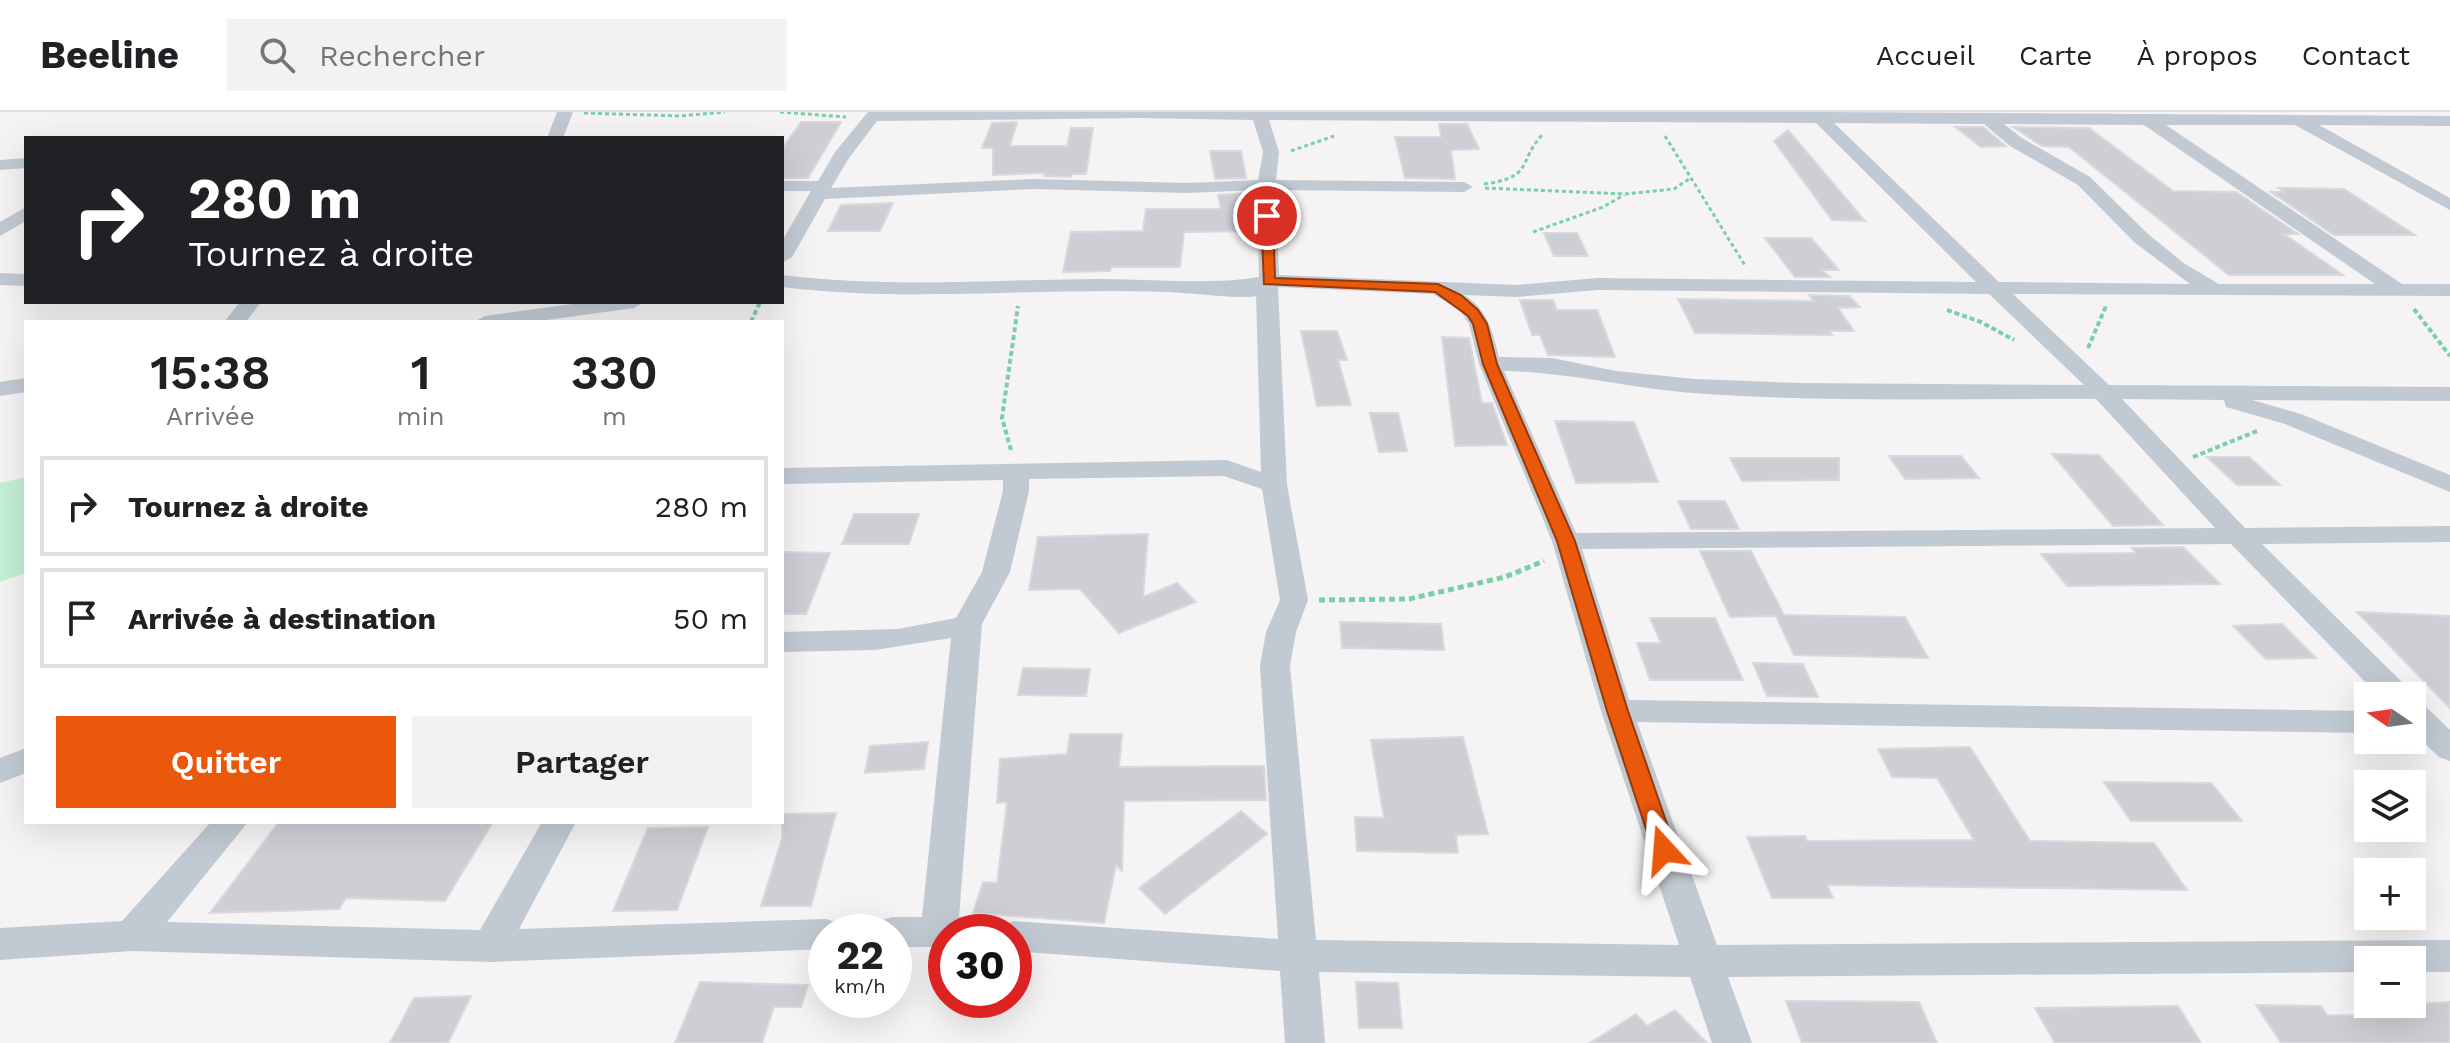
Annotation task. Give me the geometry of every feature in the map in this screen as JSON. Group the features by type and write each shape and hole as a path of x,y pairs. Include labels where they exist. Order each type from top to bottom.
{"street":[{"path":"556,136 565,112"},
{"path":"1259,113 1271,152 1266,185 1274,485 1294,600 1281,632 1275,666 1305,1043"},
{"path":"784,254 841,156 874,114 1259,113 1384,117 1815,114 2148,120 2291,116 2450,121"},
{"path":"1815,114 2105,391 2175,472 2383,682"},
{"path":"2291,116 2450,205"},
{"path":"1988,119 2016,142 2084,181 2141,238 2178,268 2216,290"},
{"path":"2148,120 2397,290"},
{"path":"0,165 24,163"},
{"path":"784,186 821,190 1034,184 1187,188 1266,185 1464,187"},
{"path":"0,230 24,214"},
{"path":"0,279 24,280"},
{"path":"784,281 878,288 1022,288 1121,283 1267,291 1438,288 1516,291 1598,284 2450,290"},
{"path":"1438,288 1468,306 1480,324 1490,364 1566,541 1617,711 1732,1043"},
{"path":"1480,324 1516,291"},
{"path":"237,320 249,304"},
{"path":"500,320 619,304"},
{"path":"1490,364 1552,365 1616,378 1694,386 2450,394"},
{"path":"0,389 24,385"},
{"path":"2200,392 2293,419 2450,484"},
{"path":"784,476 1016,481 1055,471 1227,468 1272,453"},
{"path":"1227,468 1274,485"},
{"path":"952,914 967,624 996,572 1016,481"},
{"path":"1566,541 2450,534"},
{"path":"784,642 894,641 934,635 967,624"},
{"path":"1617,711 2354,722"},
{"path":"2426,722 2450,749"},
{"path":"0,771 24,761"},
{"path":"132,936 229,824"},
{"path":"491,946 558,824"},
{"path":"0,944 132,936 491,946 808,935"},
{"path":"1032,937 1298,956 1702,961 2450,956"}],"path":[{"path":"575,112 680,116 725,112"},
{"path":"780,112 836,117 874,114"},
{"path":"1464,187 1507,179 1527,164 1534,142 1561,116"},
{"path":"1654,116 1689,179 1757,284"},
{"path":"1271,152 1299,151 1384,117"},
{"path":"1464,187 1625,194 1674,189 1689,179"},
{"path":"1533,232 1612,204 1625,194"},
{"path":"1016,481 1002,418 1022,288"},
{"path":"2080,367 2113,290"},
{"path":"2397,290 2450,356"},
{"path":"1945,309 1981,322 2021,345"},
{"path":"1294,600 1409,599 1459,590 1505,577 1547,560 1566,541"}],"green space":[{"path":"24,477 24,574 0,582 0,483"}],"building":[{"path":"801,122 841,122 808,178 784,178 784,146"},
{"path":"1017,122 1010,146 1067,146 1071,128 1093,128 1086,174 1072,174 1071,177 1044,176 1045,173 993,175 993,148 982,148 992,123"},
{"path":"1439,124 1467,124 1479,149 1451,150 1455,179 1405,178 1395,137 1441,137"},
{"path":"1955,127 1983,127 2006,146 1981,147"},
{"path":"2013,127 2089,128 2173,191 2236,192 2298,234 2284,234 2343,275 2229,275 2069,147 2042,146"},
{"path":"1788,130 1865,221 1832,220 1774,141"},
{"path":"1210,151 1241,151 1246,178 1215,179"},
{"path":"2278,188 2344,189 2415,235 2334,235 2271,192 2284,192"},
{"path":"1248,193 1251,209 1254,209 1255,231 1184,232 1180,267 1111,267 1110,271 1063,272 1071,232 1143,231 1146,209 1221,209 1218,195"},
{"path":"893,203 880,231 828,231 841,205"},
{"path":"1544,233 1577,233 1588,256 1554,256"},
{"path":"1765,238 1811,238 1839,270 1822,270 1830,277 1795,277"},
{"path":"1809,295 1849,296 1860,307 1838,308 1854,331 1829,331 1832,335 1695,333 1678,299 1814,301"},
{"path":"1520,300 1553,300 1557,310 1597,310 1615,357 1548,355 1540,335 1532,335"},
{"path":"1301,331 1337,331 1347,360 1338,360 1351,405 1317,406"},
{"path":"1442,337 1469,338 1482,403 1492,403 1507,445 1455,446"},
{"path":"1370,413 1398,413 1407,451 1379,452"},
{"path":"1555,421 1634,422 1658,482 1576,483"},
{"path":"2052,454 2099,455 2163,525 2113,526"},
{"path":"1889,456 1961,456 1979,478 1905,479"},
{"path":"2207,457 2249,457 2280,485 2237,485"},
{"path":"1730,458 1839,458 1839,480 1742,481"},
{"path":"1678,501 1725,501 1739,529 1691,529"},
{"path":"854,514 919,514 909,544 842,544"},
{"path":"1148,534 1143,597 1177,583 1196,602 1119,633 1080,589 1029,590 1038,537"},
{"path":"2183,547 2220,584 2067,586 2041,554 2136,553 2132,548"},
{"path":"1700,551 1751,551 1784,615 1905,617 1928,658 1794,655 1776,616 1730,617"},
{"path":"784,552 830,553 806,614 784,614"},
{"path":"2357,612 2450,616 2450,708"},
{"path":"1650,618 1715,618 1743,680 1650,680 1637,643 1661,643"},
{"path":"1340,622 1441,624 1444,650 1342,648"},
{"path":"2282,624 2316,658 2266,659 2233,626"},
{"path":"1753,663 1803,664 1818,697 1767,696"},
{"path":"1023,668 1090,669 1086,696 1018,695"},
{"path":"1070,734 1122,734 1119,767 1264,766 1266,800 1124,801 1122,871 1116,865 1104,923 1032,918 1032,914 973,913 983,882 997,883 1007,802 997,803 1000,759 1067,754"},
{"path":"1463,737 1488,834 1456,835 1458,853 1357,851 1355,817 1384,818 1371,740"},
{"path":"928,742 924,769 865,773 870,746"},
{"path":"1970,747 2030,841 2154,843 2187,890 1827,885 1833,898 1772,898 1747,837 1805,836 1807,841 1974,840 1937,778 1892,777 1878,749"},
{"path":"2104,782 2211,783 2242,821 2131,821"},
{"path":"1241,811 1267,834 1165,914 1139,888"},
{"path":"836,813 811,906 761,906 782,838 784,814"},
{"path":"277,824 492,824 445,901 346,898 339,909 210,913"},
{"path":"708,827 677,910 613,911 648,828"},
{"path":"700,982 808,985 801,1007 774,1007 762,1043 675,1043"},
{"path":"1356,982 1398,983 1402,1028 1359,1028"},
{"path":"471,996 448,1043 390,1043 414,998"},
{"path":"1786,1001 1919,1002 1937,1043 1802,1043"},
{"path":"2450,1002 2450,1043 2281,1043 2256,1005 2321,1006 2327,1015 2354,1015 2354,1018 2426,1018 2426,1003"},
{"path":"2178,1006 2201,1043 2055,1043 2035,1008"},
{"path":"1675,1010 1707,1043 1590,1043 1636,1014 1647,1026"}],"route":[{"path":"1267,216 1269,281 1438,288 1468,306 1480,324 1490,364 1566,541 1617,711 1664,850"}]}
